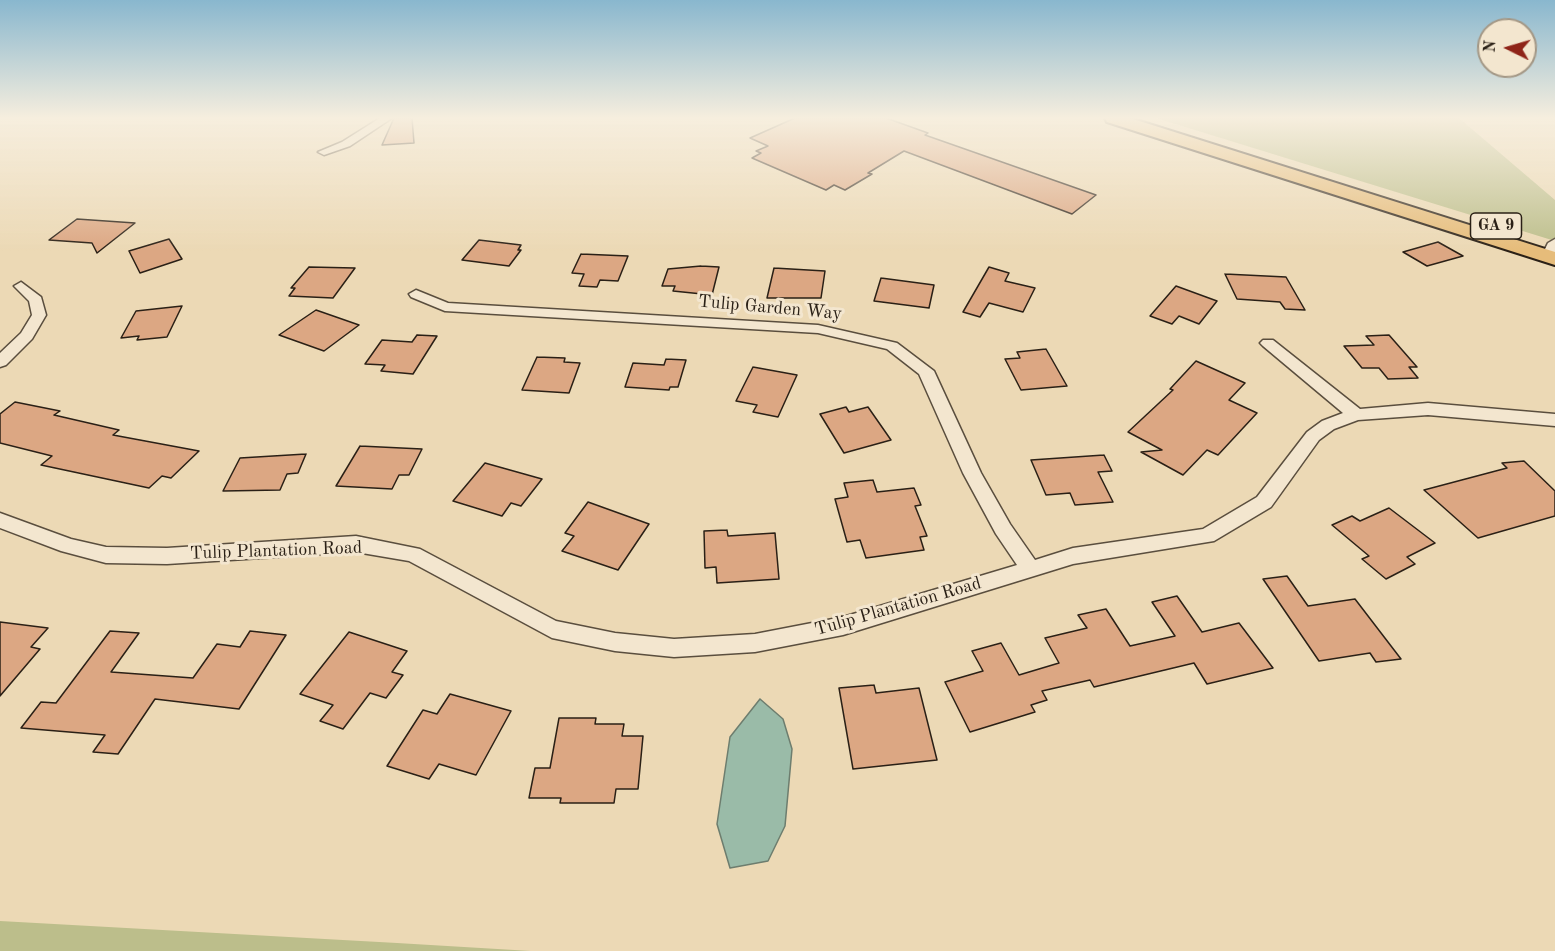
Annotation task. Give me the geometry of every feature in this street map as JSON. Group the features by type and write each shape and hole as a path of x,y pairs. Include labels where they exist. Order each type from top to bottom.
{"main road":[{"name":"GA 9","path":"1261,162 1553,250"},
{"name":"GA 9","path":"1284,162 1553,250"}],"street":[{"path":"0,362 27,336 39,315 36,300 21,286"},
{"name":"Tulip Garden Way","path":"416,294 445,307 818,329 892,346 926,371 972,473 1003,529 1031,569"},
{"path":"1268,343 1356,415"},
{"name":"Tulip Plantation Road","path":"0,520 69,546 106,555 167,556 356,544 413,554 552,628 615,642 674,648 755,643 843,626 1073,556 1207,536 1264,502 1313,436 1328,425 1356,415 1428,409 1555,420"}],"green space":[{"path":"1300,162 1511,162 1555,200 1555,241"},
{"path":"0,921 397,943 531,951 0,951"}],"shaded area":[{"path":"760,699 783,719 792,749 785,826 768,861 730,868 717,824 730,737"}],"building":[{"path":"762,162 885,162 868,173 872,174 845,190 834,185 826,190"},
{"path":"934,162 1003,162 1096,195 1072,214"},
{"path":"77,219 135,223 97,253 92,243 49,240"},
{"path":"169,239 182,259 140,273 129,251"},
{"path":"479,240 521,245 518,250 521,250 509,266 462,260"},
{"path":"1438,242 1463,256 1427,266 1403,252"},
{"path":"581,254 628,256 618,281 600,280 597,287 579,286 584,274 572,273"},
{"path":"309,267 355,268 333,298 289,296 295,288 291,288"},
{"path":"719,267 712,295 673,291 675,286 662,286 668,269"},
{"path":"989,267 1009,273 1005,281 1035,288 1023,312 989,303 980,317 963,312"},
{"path":"774,268 825,271 821,298 767,298"},
{"path":"1225,274 1286,277 1305,310 1285,309 1280,302 1237,299"},
{"path":"881,278 934,285 929,308 874,301"},
{"path":"1176,286 1217,301 1199,324 1179,316 1172,324 1150,316"},
{"path":"182,306 167,337 137,340 139,336 121,338 136,311"},
{"path":"316,310 359,325 324,351 279,335"},
{"path":"417,335 437,336 413,374 381,371 385,365 365,364 382,340 412,342"},
{"path":"1389,335 1417,367 1409,367 1418,378 1388,379 1379,368 1362,368 1344,346 1374,345 1366,336"},
{"path":"1046,349 1067,386 1021,390 1005,359 1020,358 1017,352"},
{"path":"537,357 565,358 564,362 580,363 569,393 522,390"},
{"path":"666,359 686,360 678,387 670,387 669,390 625,387 633,363 664,365"},
{"path":"1196,361 1245,383 1229,400 1257,413 1218,455 1207,450 1183,475 1141,452 1162,450 1128,432 1173,390 1170,389"},
{"path":"753,367 797,375 778,417 753,412 757,405 736,401"},
{"path":"15,402 60,411 54,415 119,430 113,435 199,451 171,478 162,476 149,488 41,465 52,456 0,443 0,414"},
{"path":"846,407 849,412 868,407 891,440 844,453 820,414"},
{"path":"360,446 422,449 409,475 399,475 392,489 336,486"},
{"path":"306,454 298,473 287,474 280,490 223,491 240,458"},
{"path":"1104,455 1112,471 1098,472 1113,502 1075,505 1070,493 1046,495 1031,460"},
{"path":"1524,461 1555,491 1555,516 1478,538 1424,490 1507,468 1502,463"},
{"path":"485,463 542,479 521,506 511,503 502,516 453,501"},
{"path":"873,480 877,492 914,488 921,505 915,506 927,536 920,537 924,550 866,558 860,540 847,542 835,499 848,497 844,483"},
{"path":"588,502 649,524 618,570 562,551 574,536 565,533"},
{"path":"1389,508 1435,543 1407,557 1415,564 1386,579 1362,559 1369,556 1332,525 1352,516 1360,521"},
{"path":"727,530 728,536 775,533 779,579 717,583 716,567 705,568 704,531"},
{"path":"1287,576 1308,606 1355,599 1401,659 1376,662 1370,653 1319,661 1263,579"},
{"path":"1177,596 1202,632 1239,623 1273,668 1207,684 1194,663 1094,687 1090,680 1042,691 1047,700 1031,705 1035,712 970,732 945,682 983,671 972,651 1001,643 1019,675 1059,663 1045,638 1087,628 1078,615 1106,609 1130,646 1175,636 1152,602"},
{"path":"0,622 48,628 31,647 40,649 0,696"},
{"path":"110,631 139,633 111,672 193,678 217,644 240,647 250,631 286,635 239,709 155,699 118,754 93,752 105,735 21,728 41,702 56,703"},
{"path":"349,632 407,651 392,672 403,675 386,698 370,693 343,729 320,721 333,705 300,694"},
{"path":"874,685 876,693 919,688 937,760 853,769 839,688"},
{"path":"450,694 511,711 476,775 439,764 429,779 387,766 423,710 437,714"},
{"path":"559,718 596,718 595,724 624,724 622,736 643,736 638,789 616,789 614,803 560,803 561,798 529,798 535,768 550,768"}]}
